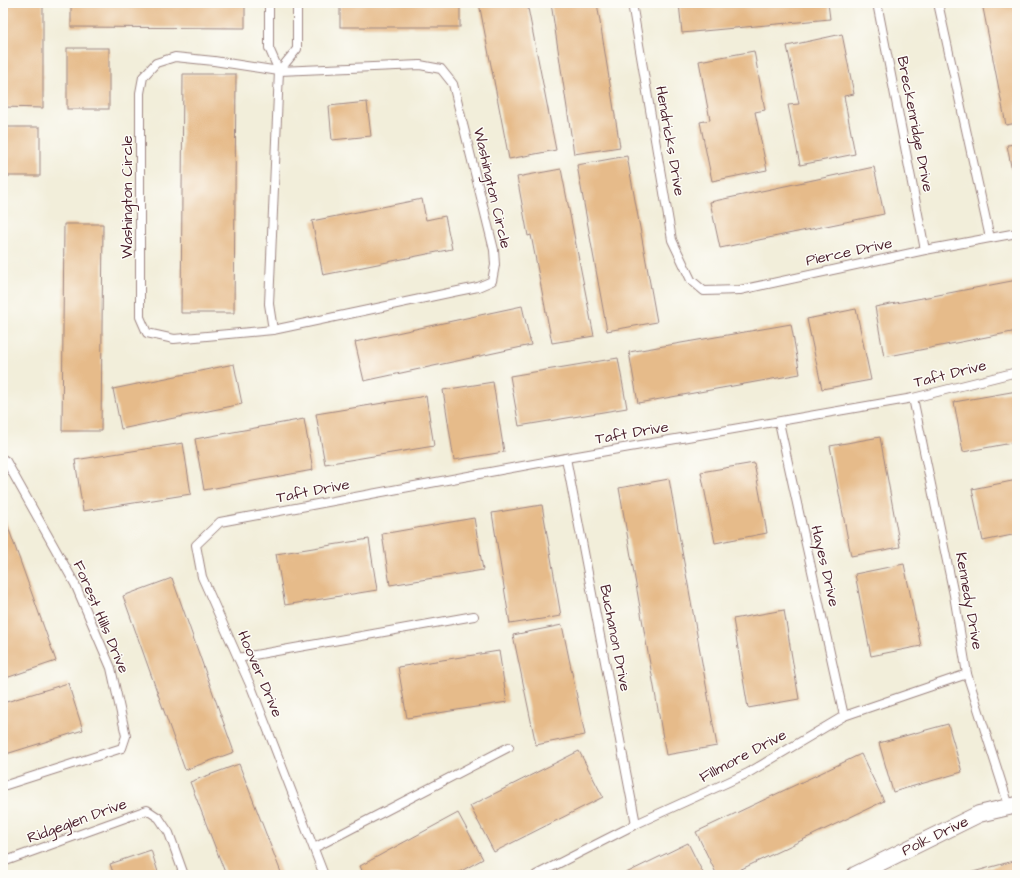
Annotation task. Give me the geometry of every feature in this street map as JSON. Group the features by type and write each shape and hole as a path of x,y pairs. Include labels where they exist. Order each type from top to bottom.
{"street":[{"name":"Polk Drive","path":"855,875 979,814 1013,806"}],"lane":[{"path":"269,3 269,48 278,71 269,304 273,330"},
{"path":"278,71 297,49 297,3"},
{"name":"Hendricks Drive","path":"632,3 672,240 691,280"},
{"name":"Breckenridge Drive","path":"877,3 925,250"},
{"path":"938,3 990,238"},
{"name":"Washington Circle","path":"175,57 214,61 278,71 420,65 441,69 453,84 494,250 495,265 492,281 478,287 273,330 174,339 147,334 140,317 140,93 143,76 156,63 175,57"},
{"name":"Pierce Drive","path":"691,280 704,291 740,290 925,250 1017,234"},
{"name":"Taft Drive","path":"252,517 566,458 913,398 1017,372"},
{"name":"Kennedy Drive","path":"913,398 954,595 967,674 1013,806"},
{"name":"Hayes Drive","path":"779,422 844,716"},
{"name":"Buchanon Drive","path":"566,458 636,824"},
{"name":"Forest Hills Drive","path":"3,459 6,461 75,584 111,668 126,736 122,748 3,786"},
{"name":"Hoover Drive","path":"252,517 220,522 196,545 202,577 252,689 324,875"},
{"path":"238,658 474,616"},
{"name":"Fillmore Drive","path":"536,875 636,824 748,773 844,716 967,674"},
{"path":"314,848 509,747"},
{"name":"Ridgeglen Drive","path":"3,862 147,810 159,818 168,833 184,875"}],"building":[{"path":"3,3 43,3 43,108 3,107"},
{"path":"71,3 245,3 245,28 71,27"},
{"path":"340,3 460,3 460,27 340,27"},
{"path":"479,3 527,3 556,150 509,159"},
{"path":"551,3 597,3 620,147 574,154"},
{"path":"679,3 828,3 830,19 682,33"},
{"path":"982,3 1017,3 1017,123 1006,125"},
{"path":"842,34 854,94 844,96 855,154 800,165 788,105 799,104 787,46"},
{"path":"67,48 109,48 109,109 67,109"},
{"path":"754,51 765,110 755,112 767,170 712,181 700,122 710,120 699,61"},
{"path":"183,74 236,74 234,313 181,313"},
{"path":"367,102 371,136 332,140 329,106"},
{"path":"3,127 40,127 40,176 3,176"},
{"path":"1017,144 1017,192 1016,193 1007,145"},
{"path":"627,156 657,322 607,331 577,165"},
{"path":"874,167 884,214 720,248 710,202"},
{"path":"561,169 594,336 552,343 531,235 528,236 517,177"},
{"path":"422,199 426,220 445,216 452,249 323,275 312,221"},
{"path":"64,224 103,224 101,431 62,431"},
{"path":"1017,280 1017,331 884,357 875,307"},
{"path":"522,306 531,345 364,381 355,342"},
{"path":"856,309 871,380 822,389 807,319"},
{"path":"791,324 800,374 638,403 629,352"},
{"path":"618,358 627,408 519,426 510,376"},
{"path":"234,364 242,404 121,429 113,389"},
{"path":"493,382 504,452 454,460 443,390"},
{"path":"1017,391 1017,442 963,452 954,402"},
{"path":"426,396 434,446 325,464 316,414"},
{"path":"304,419 313,470 204,490 195,439"},
{"path":"880,437 900,547 851,556 830,446"},
{"path":"183,443 191,494 83,511 75,460"},
{"path":"754,463 767,533 715,543 701,472"},
{"path":"669,479 717,746 666,755 619,488"},
{"path":"1017,480 1017,534 983,541 972,489"},
{"path":"542,505 561,616 510,624 492,513"},
{"path":"3,513 56,661 6,678 3,669"},
{"path":"474,518 483,570 390,585 382,534"},
{"path":"369,539 377,590 285,605 276,554"},
{"path":"904,564 921,646 871,656 855,574"},
{"path":"172,578 234,752 185,770 123,596"},
{"path":"784,610 799,699 748,708 733,619"},
{"path":"562,625 585,735 536,745 513,635"},
{"path":"499,651 507,702 407,718 398,667"},
{"path":"68,683 83,730 3,755 3,703"},
{"path":"948,724 962,772 893,792 879,743"},
{"path":"579,751 603,797 494,852 470,806"},
{"path":"861,754 884,801 729,875 717,875 696,832"},
{"path":"239,764 282,875 226,875 190,782"},
{"path":"458,813 483,859 454,875 364,875 360,866"},
{"path":"688,843 704,875 622,875"},
{"path":"151,850 159,875 114,875 110,864"},
{"path":"1017,860 1017,875 962,875"}]}
